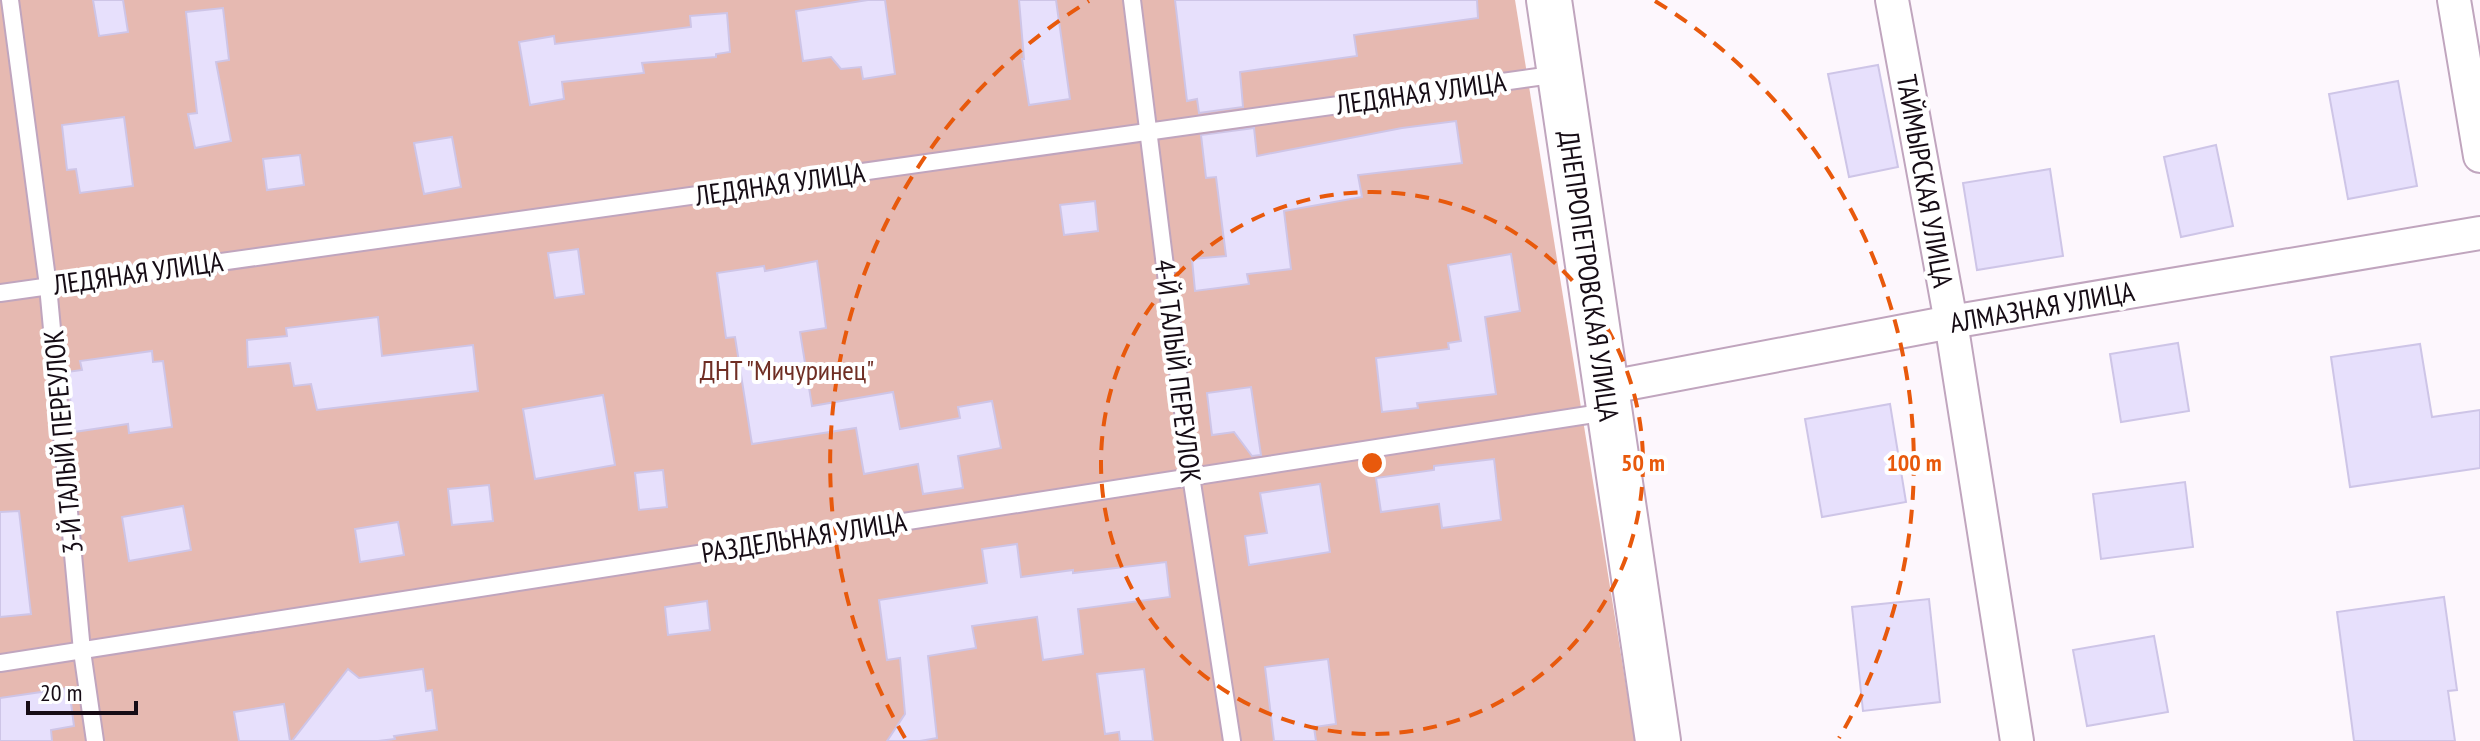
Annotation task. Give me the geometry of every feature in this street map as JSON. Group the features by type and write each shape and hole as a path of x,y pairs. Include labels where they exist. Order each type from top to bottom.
{"street":[{"name":"ДНЕПРОПЕТРОВСКАЯ УЛИЦА","path":"1549,0 1658,741"},
{"name":"ТАЙМЫРСКАЯ УЛИЦА","path":"1892,0 1951,322 2017,741"},
{"path":"2454,0 2480,156"},
{"name":"АЛМАЗНАЯ УЛИЦА","path":"1606,400 1951,322 2480,233"}],"lane":[{"name":"3-Й ТАЛЫЙ ПЕРЕУЛОК","path":"10,0 48,286 82,651 95,741"},
{"name":"4-Й ТАЛЫЙ ПЕРЕУЛОК","path":"1132,0 1191,476 1232,741"},
{"name":"ЛЕДЯНАЯ УЛИЦА","path":"0,293 1560,74"},
{"name":"РАЗДЕЛЬНАЯ УЛИЦА","path":"0,663 1191,476 1606,400"}],"green space":[{"name":"ДНТ \"Мичуринец\"","path":"0,0 1515,0 1635,741 0,741"}],"building":[{"path":"93,0 123,0 128,32 99,36"},
{"path":"885,0 895,74 863,79 861,67 841,69 831,57 803,61 796,11"},
{"path":"1019,0 1056,0 1070,99 1029,105 1022,59"},
{"path":"1175,0 1477,0 1478,18 1354,35 1357,56 1240,72 1243,107 1199,113 1197,99 1187,101"},
{"path":"223,8 229,60 216,62 231,141 195,148 188,114 197,113 186,12"},
{"path":"727,13 730,52 716,54 716,57 642,63 644,73 562,82 564,99 530,105 519,42 554,36 555,44 691,27 690,16"},
{"path":"1878,65 1898,167 1849,177 1828,74"},
{"path":"2398,81 2417,186 2348,199 2329,94"},
{"path":"124,117 133,186 80,193 76,169 67,170 62,125"},
{"path":"1456,121 1462,163 1358,175 1362,197 1284,211 1291,269 1247,274 1249,284 1195,291 1192,259 1226,256 1216,177 1206,178 1201,135 1254,128 1257,156 1402,128"},
{"path":"452,137 461,187 424,194 414,143"},
{"path":"2216,145 2233,226 2181,237 2164,157"},
{"path":"300,155 304,185 267,190 263,159"},
{"path":"2050,169 2063,256 1977,270 1963,183"},
{"path":"1095,201 1098,231 1064,235 1060,205"},
{"path":"578,249 584,294 555,298 548,253"},
{"path":"1511,254 1520,311 1485,317 1496,394 1417,403 1418,408 1382,412 1376,358 1449,349 1448,343 1461,341 1448,265"},
{"path":"817,261 826,328 800,332 812,406 893,392 900,429 960,418 958,407 992,401 1001,448 958,456 963,488 923,494 918,464 864,474 856,428 752,444 735,337 726,338 717,273 764,266 765,271"},
{"path":"378,317 382,356 473,345 478,391 317,410 311,384 294,386 290,363 248,367 247,340 287,336 286,328"},
{"path":"2178,343 2189,411 2121,422 2110,354"},
{"path":"2420,344 2432,417 2480,410 2480,468 2350,487 2331,357"},
{"path":"152,351 153,362 163,361 172,427 129,433 128,424 74,432 67,372 82,370 80,361"},
{"path":"1251,387 1261,455 1252,456 1234,432 1212,435 1207,393"},
{"path":"603,395 615,465 535,479 523,409"},
{"path":"1890,404 1906,502 1822,517 1805,419"},
{"path":"1494,459 1501,520 1442,528 1439,504 1381,512 1376,478 1434,470 1434,466"},
{"path":"663,470 667,507 639,510 635,473"},
{"path":"2185,482 2193,547 2101,559 2093,494"},
{"path":"1320,484 1330,552 1249,565 1245,536 1267,533 1260,493"},
{"path":"489,485 493,521 452,525 448,489"},
{"path":"183,506 191,550 129,561 122,517"},
{"path":"19,511 31,614 0,617 0,512"},
{"path":"398,522 404,555 360,562 355,529"},
{"path":"1017,544 1021,577 1166,562 1170,597 1078,609 1083,654 1043,660 1037,617 972,626 976,648 928,656 937,738 887,741 905,714 900,658 887,660 879,600 987,583 982,549"},
{"path":"2444,597 2457,690 2448,691 2455,741 2354,741 2337,612"},
{"path":"1929,599 1940,702 1863,711 1852,607"},
{"path":"707,601 710,630 668,635 665,607"},
{"path":"2154,636 2168,712 2087,726 2073,650"},
{"path":"1328,659 1336,724 1314,727 1316,741 1274,741 1265,667"},
{"path":"348,669 359,678 423,669 426,691 432,690 437,730 378,741 292,741"},
{"path":"1144,669 1153,741 1120,741 1119,732 1105,734 1097,674"},
{"path":"69,688 74,726 51,730 52,741 0,741 0,698"},
{"path":"284,704 290,741 239,741 234,712"}]}
